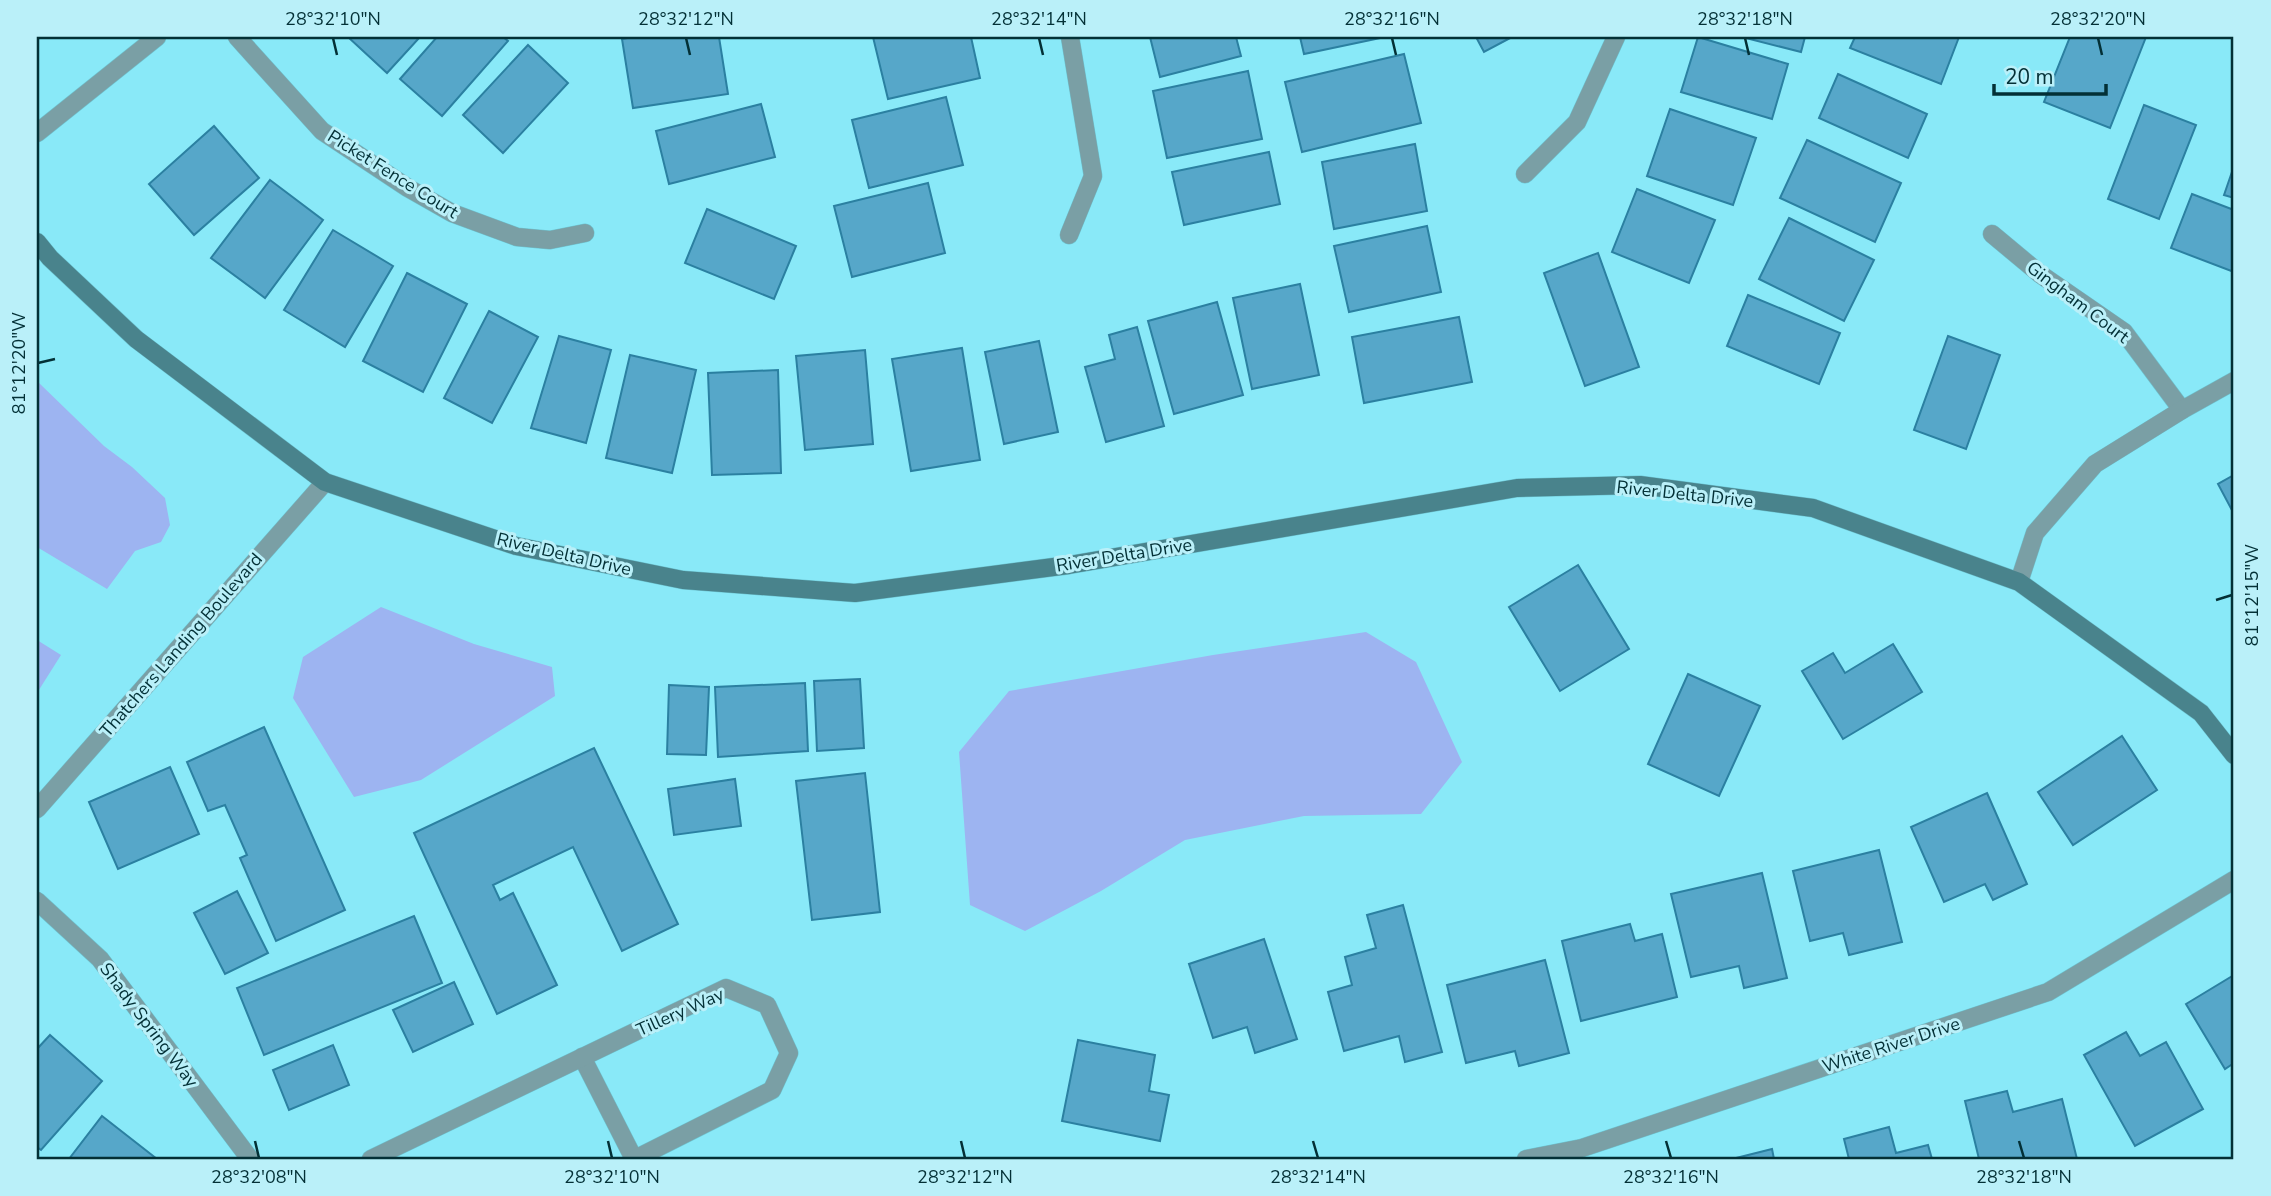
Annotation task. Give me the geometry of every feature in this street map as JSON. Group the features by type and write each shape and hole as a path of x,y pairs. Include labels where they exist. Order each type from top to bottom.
{"street":[{"path":"37,133 158,37"},
{"name":"Picket Fence Court","path":"237,37 322,131 408,188 452,213 517,237 550,240 585,233"},
{"path":"1069,235 1093,176 1070,37"},
{"path":"1525,174 1577,122 1616,37"},
{"name":"Gingham Court","path":"1992,234 2040,275 2124,332 2182,410"},
{"name":"River Delta Drive","path":"37,242 50,258 136,338 325,482 516,546 682,580 856,593 1069,565 1517,488 1640,485 1813,508 2019,582 2201,713 2234,755"},
{"path":"2019,582 2035,533 2095,464 2234,381"},
{"name":"Thatchers Landing Boulevard","path":"37,809 325,482"},
{"name":"White River Drive","path":"1526,1159 1584,1154 2048,992 2234,880"},
{"name":"Shady Spring Way","path":"37,901 100,959 250,1159"},
{"name":"Tillery Way","path":"371,1159 726,988 767,1005 789,1053 772,1090 634,1159"},
{"path":"582,1057 634,1159"}],"water":[{"path":"37,381 104,446 132,467 165,498 170,525 161,542 135,551 107,589 37,547"},
{"path":"381,607 474,644 552,667 555,696 421,780 354,797 293,698 303,657"},
{"path":"1366,632 1416,662 1462,762 1421,814 1304,816 1185,840 1101,891 1025,931 970,905 959,752 1009,691 1213,655"},
{"path":"37,640 61,655 37,693"}],"building":[{"path":"348,37 420,37 387,73"},
{"path":"437,37 503,37 508,41 442,116 400,79"},
{"path":"719,37 728,94 633,108 622,39"},
{"path":"873,37 971,37 980,78 888,99"},
{"path":"1150,37 1236,37 1241,56 1160,77"},
{"path":"1300,37 1385,37 1304,54"},
{"path":"1476,37 1512,37 1484,52"},
{"path":"1698,37 1788,64 1772,119 1681,92"},
{"path":"1742,37 1805,37 1801,52"},
{"path":"1855,37 1959,37 1941,84 1850,48"},
{"path":"2070,37 2146,37 2110,128 2044,102"},
{"path":"528,45 568,83 503,153 463,115"},
{"path":"1404,54 1421,123 1302,152 1285,82"},
{"path":"1248,71 1262,139 1167,158 1153,91"},
{"path":"1838,74 1927,114 1908,158 1819,118"},
{"path":"946,97 963,165 869,188 852,120"},
{"path":"761,104 775,157 669,184 656,131"},
{"path":"2144,105 2196,125 2159,219 2108,199"},
{"path":"1670,109 1756,138 1733,205 1647,176"},
{"path":"214,126 259,178 194,235 149,184"},
{"path":"1807,140 1901,183 1875,242 1780,198"},
{"path":"1415,144 1427,211 1334,229 1322,162"},
{"path":"1269,152 1280,204 1184,225 1172,172"},
{"path":"2234,166 2234,198 2224,195"},
{"path":"270,180 323,220 265,298 211,258"},
{"path":"928,183 945,253 852,277 834,206"},
{"path":"1637,189 1715,220 1689,283 1612,252"},
{"path":"2192,194 2234,210 2234,272 2171,248"},
{"path":"707,209 796,246 774,299 685,263"},
{"path":"1789,218 1874,260 1844,321 1759,279"},
{"path":"1427,226 1441,292 1349,312 1334,246"},
{"path":"333,230 393,266 345,347 284,310"},
{"path":"1598,253 1639,367 1585,386 1544,273"},
{"path":"407,273 467,304 423,392 363,361"},
{"path":"1300,284 1319,375 1252,389 1233,298"},
{"path":"1748,295 1840,333 1819,384 1727,346"},
{"path":"1217,302 1243,395 1174,414 1148,321"},
{"path":"489,311 538,337 492,423 444,398"},
{"path":"1459,317 1472,382 1364,403 1352,337"},
{"path":"1137,327 1164,426 1106,442 1085,367 1115,359 1109,335"},
{"path":"559,336 611,350 586,443 531,428"},
{"path":"1948,336 2000,355 1966,449 1914,430"},
{"path":"1039,341 1058,432 1004,444 985,352"},
{"path":"962,348 980,460 911,471 892,359"},
{"path":"865,350 873,444 805,450 796,356"},
{"path":"630,355 696,370 672,473 606,458"},
{"path":"778,370 781,473 712,475 708,373"},
{"path":"2234,475 2234,514 2218,484"},
{"path":"1578,565 1629,649 1560,691 1509,607"},
{"path":"1893,644 1922,692 1843,739 1802,671 1833,653 1845,673"},
{"path":"1688,674 1760,706 1719,796 1648,764"},
{"path":"860,679 864,748 817,751 814,681"},
{"path":"805,683 808,751 718,757 715,687"},
{"path":"669,685 709,687 706,755 667,754"},
{"path":"264,727 345,910 276,941 240,858 247,855 225,805 208,811 187,762"},
{"path":"2122,736 2157,790 2073,845 2038,792"},
{"path":"594,748 678,924 622,951 573,847 493,885 500,900 513,893 557,985 497,1014 414,833"},
{"path":"170,767 199,834 118,869 89,802"},
{"path":"865,773 880,912 812,920 796,781"},
{"path":"735,779 741,826 674,835 668,789"},
{"path":"1987,793 2027,884 1993,900 1985,884 1944,902 1911,827"},
{"path":"1879,850 1902,942 1849,955 1843,933 1810,941 1793,871"},
{"path":"1762,873 1787,978 1744,988 1739,966 1691,977 1671,894"},
{"path":"237,891 268,953 225,974 194,913"},
{"path":"1403,905 1442,1052 1405,1062 1399,1036 1344,1051 1328,992 1352,985 1345,957 1376,948 1367,915"},
{"path":"414,916 442,983 264,1055 237,988"},
{"path":"1630,924 1635,941 1662,934 1677,997 1581,1021 1562,941"},
{"path":"1264,939 1297,1039 1255,1053 1247,1027 1213,1038 1189,964"},
{"path":"1545,960 1569,1053 1519,1066 1515,1051 1466,1063 1447,985"},
{"path":"2234,975 2234,1063 2225,1069 2186,1004"},
{"path":"454,982 473,1024 413,1052 393,1010"},
{"path":"2126,1032 2140,1056 2166,1042 2203,1109 2135,1146 2084,1055"},
{"path":"50,1035 102,1081 41,1150 37,1147 37,1049"},
{"path":"1078,1040 1155,1055 1149,1091 1169,1095 1160,1141 1062,1121"},
{"path":"333,1045 349,1085 289,1110 273,1070"},
{"path":"2007,1091 2013,1112 2062,1099 2077,1159 1979,1159 1965,1101"},
{"path":"102,1116 157,1159 69,1159"},
{"path":"1889,1127 1896,1153 1928,1145 1932,1159 1849,1159 1844,1139"},
{"path":"1772,1149 1774,1159 1732,1159"}]}
